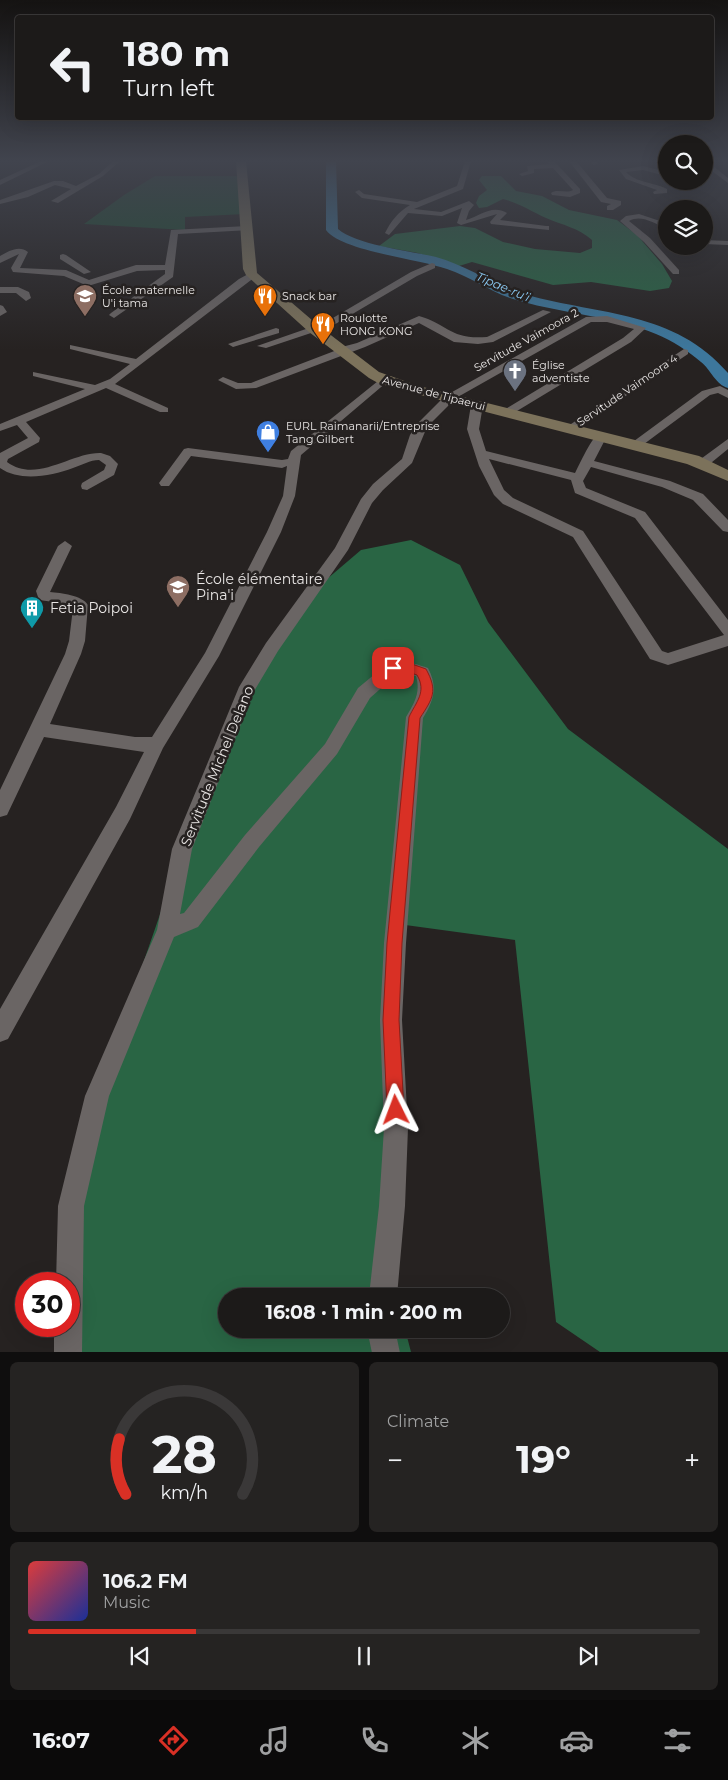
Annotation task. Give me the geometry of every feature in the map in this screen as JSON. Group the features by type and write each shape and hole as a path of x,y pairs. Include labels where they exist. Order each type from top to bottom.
{"main road":[{"path":"246,224 249,269 252,276"},
{"name":"Avenue de Tipaerui","path":"252,276 310,325 383,380 636,444 702,464 728,476"}],"street":[{"path":"389,233 392,224"},
{"path":"512,224 546,228"},
{"path":"628,224 658,252"},
{"path":"114,315 170,275 169,267 174,232 246,228"},
{"path":"0,260 14,252 22,251 24,252 15,268 16,270 66,273 88,283 136,268 169,267"},
{"path":"661,255 676,272"},
{"path":"63,257 100,280"},
{"path":"233,344 350,313 414,274 432,266"},
{"path":"0,428 102,387 138,363 242,281 252,276"},
{"path":"0,290 21,291 26,294 26,298"},
{"path":"0,308 0,313"},
{"path":"223,380 236,386 252,386 343,350 361,345 419,318 460,341 488,340 546,312"},
{"name":"Servitude Vaimoora 2","path":"450,398 590,319 618,322"},
{"path":"508,412 599,358 641,329 618,322"},
{"path":"262,346 310,325"},
{"path":"74,348 138,363"},
{"name":"Servitude Vaimoora 4","path":"571,428 684,352"},
{"path":"37,374 102,387 164,410"},
{"path":"0,1031 123,813 155,744 165,734 196,684 274,532 289,496 295,454 383,380"},
{"path":"636,444 706,393 720,389 728,395"},
{"name":"Servitude Michel Delano","path":"68,1352 71,1206 97,1096 167,930 182,849 245,692 288,621 341,550 366,502 378,486 408,460 416,435 422,424 450,398"},
{"path":"477,405 473,429 491,479 508,501 578,534 646,642 660,658 668,659 728,640"},
{"path":"19,421 34,438 34,442 2,457 0,463 4,466 25,471 47,472 90,457 103,457 112,464 110,472 87,486"},
{"path":"601,436 585,462 578,478 578,486 584,492 633,510 640,515 728,631"},
{"path":"702,464 728,443"},
{"path":"165,483 188,452 282,464 294,461"},
{"path":"481,453 578,478"},
{"path":"585,462 666,484 698,497 728,528"},
{"path":"1,804 39,729 77,641 81,605 63,598 44,596 43,591 66,546"},
{"path":"167,930 191,920 252,842 331,749 364,693 393,668 409,668 422,672 427,682 426,698 414,717 394,943 391,1020 396,1128 392,1206 383,1288"},
{"path":"39,729 135,744 155,744"},
{"path":"383,1338 386,1352"}],"green space":[{"path":"86,224 185,224 185,230"},
{"path":"562,224 622,224 637,235 662,264 672,281 669,288 650,291 591,282 553,285 472,262 459,266 418,253 379,246 395,234 460,226 475,228 503,242 535,249 580,253 592,248 592,240 582,232"},
{"path":"411,540 460,565 488,622 568,729 728,849 728,1352 600,1352 556,1322 515,940 398,924 397,1288 218,1288 218,1338 407,1338 411,1352 66,1352 67,1337 80,1337 80,1272 73,1272 86,1129 208,775 300,602 361,550"}],"waterway":[{"name":"Tipae-ru’i","path":"332,224 332,230 346,240 436,261 465,271 508,293 523,298 607,315 662,331 687,344 709,361 728,383"}],"place":[{"name":"École maternelle U'i tama","path":"85,317"},
{"name":"Snack bar","path":"265,317"},
{"name":"Roulotte HONG KONG","path":"323,345"},
{"name":"Église adventiste","path":"515,392"},
{"name":"EURL Raimanarii/Entreprise Tang Gilbert","path":"268,453"},
{"name":"École élémentaire Pina'i","path":"178,608"},
{"name":"Fetia Poipoi","path":"32,629"}],"route":[{"path":"393,668 409,668 422,672 427,682 426,698 414,717 401,884 394,943 391,1020 396,1110"}]}
